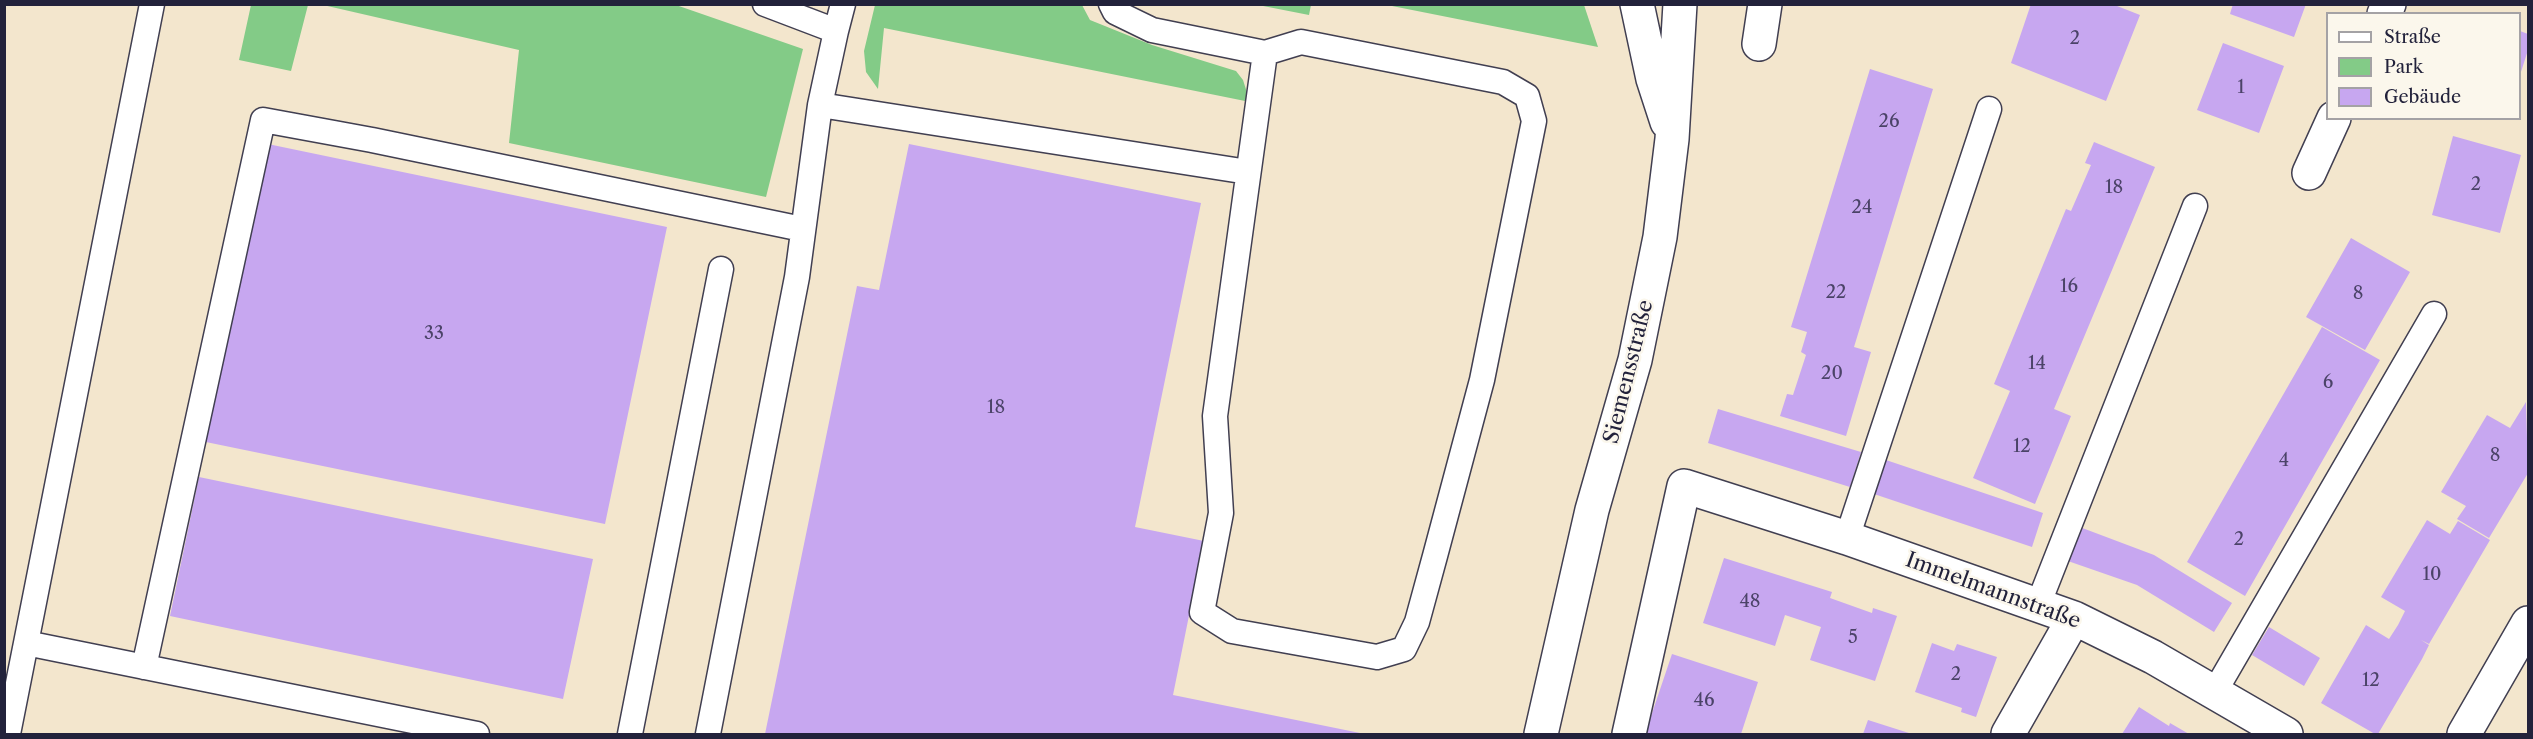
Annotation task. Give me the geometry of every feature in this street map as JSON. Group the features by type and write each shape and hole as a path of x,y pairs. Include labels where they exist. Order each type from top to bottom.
{"street":[{"path":"1637,4 1653,79 1672,139"},
{"name":"Siemensstraße","path":"1541,735 1592,510 1635,360 1660,237 1672,139 1680,4"},
{"path":"1759,44 1765,4"},
{"path":"2309,173 2333,120"},
{"name":"Immelmannstraße","path":"1629,735 1684,486 1847,538 2074,618 2153,657 2286,735"},
{"path":"2008,735 2074,618"},
{"path":"2464,735 2529,623"}],"lane":[{"path":"8,735 152,4"},
{"path":"765,4 836,31"},
{"path":"708,735 797,277 820,105 843,4"},
{"path":"1111,4 1115,12 1152,30 1265,53 1301,42 1503,82 1527,96 1534,121 1482,380 1417,622 1404,649 1377,657 1232,631 1202,612 1221,513 1215,416 1265,53"},
{"path":"820,105 1248,172"},
{"path":"1847,538 1989,109"},
{"path":"144,667 263,120 372,140 802,229"},
{"path":"2038,605 2195,206"},
{"path":"630,735 721,269"},
{"path":"2214,693 2434,314"},
{"path":"26,643 477,735"}],"green space":[{"path":"1311,4 1309,15 1258,5"},
{"path":"251,5 308,5 291,71 239,60"},
{"path":"323,5 676,5 803,49 766,197 509,143 519,50"},
{"path":"875,5 1082,5 1090,20 1152,45 1236,71 1243,80 1250,102 884,28 878,89 866,72 864,51"},
{"path":"1387,5 1584,5 1598,47"}],"building":[{"path":"2031,4 2112,4 2140,15 2106,101 2011,63"},
{"path":"2233,4 2306,4 2294,37 2230,14"},
{"path":"2521,31 2528,34 2528,50 2521,72"},
{"path":"2223,43 2284,66 2259,133 2197,110"},
{"path":"1870,69 1933,89 1854,347 1871,352 1846,436 1780,416 1787,394 1793,395 1806,355 1801,352 1807,332 1791,327"},
{"path":"2453,136 2521,155 2500,233 2432,215"},
{"path":"2094,142 2155,167 2054,409 2071,416 2035,504 1973,478 2010,391 1994,384 2066,209 2071,211 2091,165 2085,163"},
{"path":"263,143 667,227 605,524 201,441"},
{"path":"909,144 1201,203 1135,527 1204,541 1173,695 1365,734 765,734 857,286 879,290"},
{"path":"2351,238 2410,272 2365,350 2306,317"},
{"path":"2322,327 2380,360 2245,596 2187,562"},
{"path":"2526,402 2528,473 2489,538 2457,519 2466,506 2441,492 2487,415 2510,428"},
{"path":"1718,409 1861,452 1850,487 1708,443"},
{"path":"1883,459 2043,513 2032,547 1871,493"},
{"path":"199,477 593,559 563,699 170,616"},
{"path":"2427,520 2450,534 2458,521 2490,540 2429,644 2421,640 2429,645 2378,734 2375,734 2321,703 2366,625 2389,639 2398,625 2405,611 2381,597"},
{"path":"2077,526 2154,555 2232,603 2214,632 2137,585 2065,560"},
{"path":"1724,558 1832,592 1830,598 1872,613 1873,608 1897,616 1875,681 1810,660 1821,627 1785,615 1775,646 1703,623"},
{"path":"2269,627 2320,658 2304,686 2252,655"},
{"path":"1932,643 1954,651 1957,644 1997,657 1976,717 1961,712 1962,708 1915,692"},
{"path":"1672,654 1758,682 1741,734 1645,734"},
{"path":"2139,707 2169,726 2170,723 2189,734 2122,734"},
{"path":"1868,720 1912,734 1863,734"}]}
